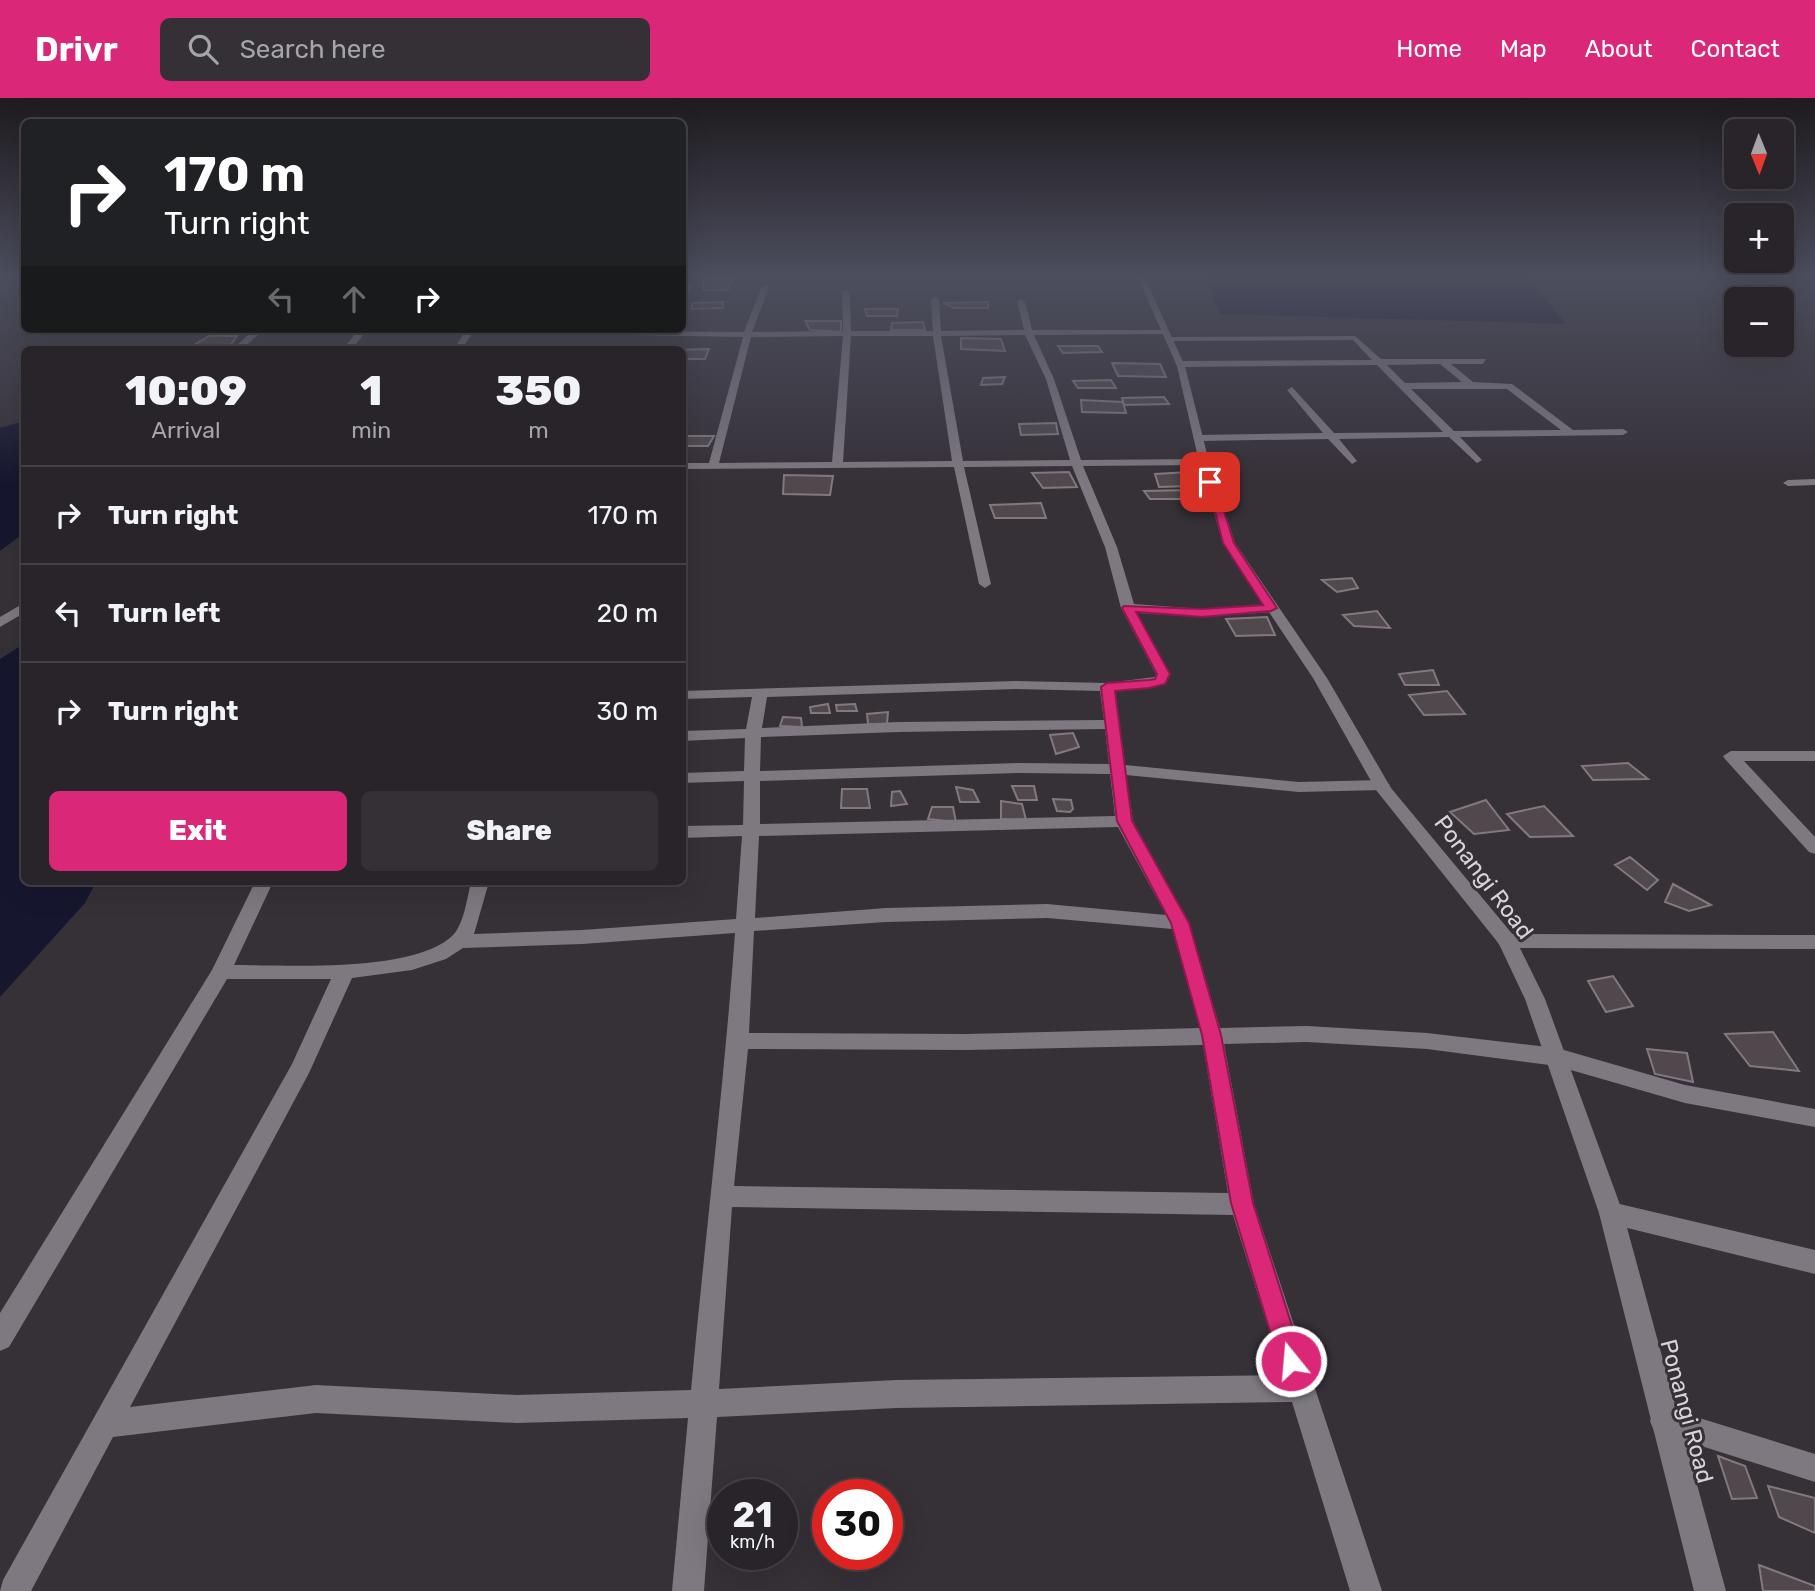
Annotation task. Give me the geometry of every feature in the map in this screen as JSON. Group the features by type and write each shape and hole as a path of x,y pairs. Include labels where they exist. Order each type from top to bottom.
{"street":[{"path":"713,466 745,346"},
{"path":"837,465 847,346"},
{"path":"938,346 959,465 985,584"},
{"path":"686,695 1003,685 1107,687 1161,681 1163,674 1128,608 1111,547 1077,465 1050,379 1034,346"},
{"name":"Ponangi Road","path":"1172,346 1180,364 1204,462 1229,543 1320,678 1382,785 1507,941 1535,999 1611,1213 1710,1591"},
{"path":"1362,346 1477,460"},
{"path":"1442,361 1471,385"},
{"path":"1180,364 1483,361"},
{"path":"1405,386 1509,386 1571,433"},
{"path":"1292,390 1352,461"},
{"path":"1198,438 1623,432"},
{"path":"686,466 1204,462"},
{"path":"1788,483 1815,482"},
{"path":"1128,608 1202,613 1271,608"},
{"path":"0,623 21,609"},
{"path":"1107,687 1124,821 1180,923 1212,1035 1242,1203 1366,1591"},
{"path":"688,1591 721,1196 738,1041 751,830 753,734 760,693"},
{"path":"686,736 898,727 1112,724"},
{"path":"1815,756 1731,756 1815,848"},
{"path":"686,778 1020,768 1118,769 1299,787 1382,785"},
{"path":"686,832 1124,821"},
{"path":"0,1338 221,972 263,885"},
{"path":"459,942 474,909 479,885"},
{"path":"221,972 345,971 400,965 435,956 459,942 583,937 886,915 1047,911 1180,923"},
{"path":"1507,941 1815,942"},
{"path":"14,1591 300,1067 345,971"},
{"path":"738,1041 966,1042 1307,1034 1427,1041 1557,1057 1685,1094 1815,1118"},
{"path":"721,1196 1038,1203 1242,1203"},
{"path":"1611,1213 1815,1262"},
{"path":"105,1424 316,1399 517,1409 704,1404 896,1394 1299,1388"},
{"path":"1664,1421 1815,1468"}],"shaded area":[{"path":"21,422 21,535 0,551 0,428"},
{"path":"21,647 21,885 94,885 85,903 0,997 0,659"}],"building":[{"path":"961,346 1003,346 1005,351 961,349"},
{"path":"1058,346 1098,346 1102,352 1063,353"},
{"path":"709,349 705,359 686,359 686,350"},
{"path":"1112,363 1160,364 1166,377 1118,376"},
{"path":"1005,377 1002,384 981,385 983,378"},
{"path":"1111,380 1116,388 1078,388 1073,381"},
{"path":"1164,397 1169,404 1124,405 1122,398"},
{"path":"1081,400 1123,402 1126,413 1082,412"},
{"path":"1056,423 1058,434 1021,435 1019,424"},
{"path":"686,436 714,436 708,446 686,446"},
{"path":"1069,472 1077,487 1043,488 1032,473"},
{"path":"1190,472 1191,486 1159,487 1155,474"},
{"path":"784,475 833,476 830,495 783,494"},
{"path":"1190,490 1191,499 1150,499 1144,491"},
{"path":"1041,503 1046,518 995,518 990,505"},
{"path":"1352,578 1358,588 1337,592 1322,580"},
{"path":"1377,611 1390,628 1354,626 1343,615"},
{"path":"1267,617 1275,635 1236,636 1226,619"},
{"path":"1433,670 1439,685 1405,685 1399,674"},
{"path":"1447,691 1465,714 1424,715 1409,695"},
{"path":"828,704 830,713 811,713 810,707"},
{"path":"855,704 857,711 837,711 836,705"},
{"path":"888,712 887,724 868,724 867,714"},
{"path":"783,717 801,718 802,727 780,726"},
{"path":"1073,733 1079,747 1056,754 1050,735"},
{"path":"1628,763 1648,779 1593,780 1582,766"},
{"path":"1012,786 1034,786 1037,800 1018,800"},
{"path":"956,787 973,790 979,802 960,802"},
{"path":"842,789 867,789 870,808 841,808"},
{"path":"900,791 907,804 891,806 892,792"},
{"path":"1053,799 1071,800 1073,809 1070,812 1057,811"},
{"path":"1486,800 1509,830 1474,834 1450,812"},
{"path":"1001,801 1022,804 1026,820 1001,819"},
{"path":"1544,806 1573,836 1530,837 1507,814"},
{"path":"932,807 953,807 956,822 928,819"},
{"path":"1630,857 1658,880 1647,890 1615,865"},
{"path":"1673,884 1711,905 1689,911 1665,902"},
{"path":"1613,976 1633,1006 1606,1012 1588,981"},
{"path":"1773,1032 1799,1071 1750,1066 1725,1034"},
{"path":"1647,1049 1687,1053 1693,1082 1655,1074"},
{"path":"1718,1456 1745,1466 1757,1498 1732,1499"},
{"path":"1768,1486 1815,1498 1815,1533 1779,1517"},
{"path":"1759,1565 1815,1586 1815,1591 1763,1591"}],"route":[{"path":"1210,482 1229,543 1271,608 1202,613 1128,608 1163,674 1161,681 1149,684 1107,687 1124,821 1180,923 1212,1035 1242,1203 1291,1361"}]}
